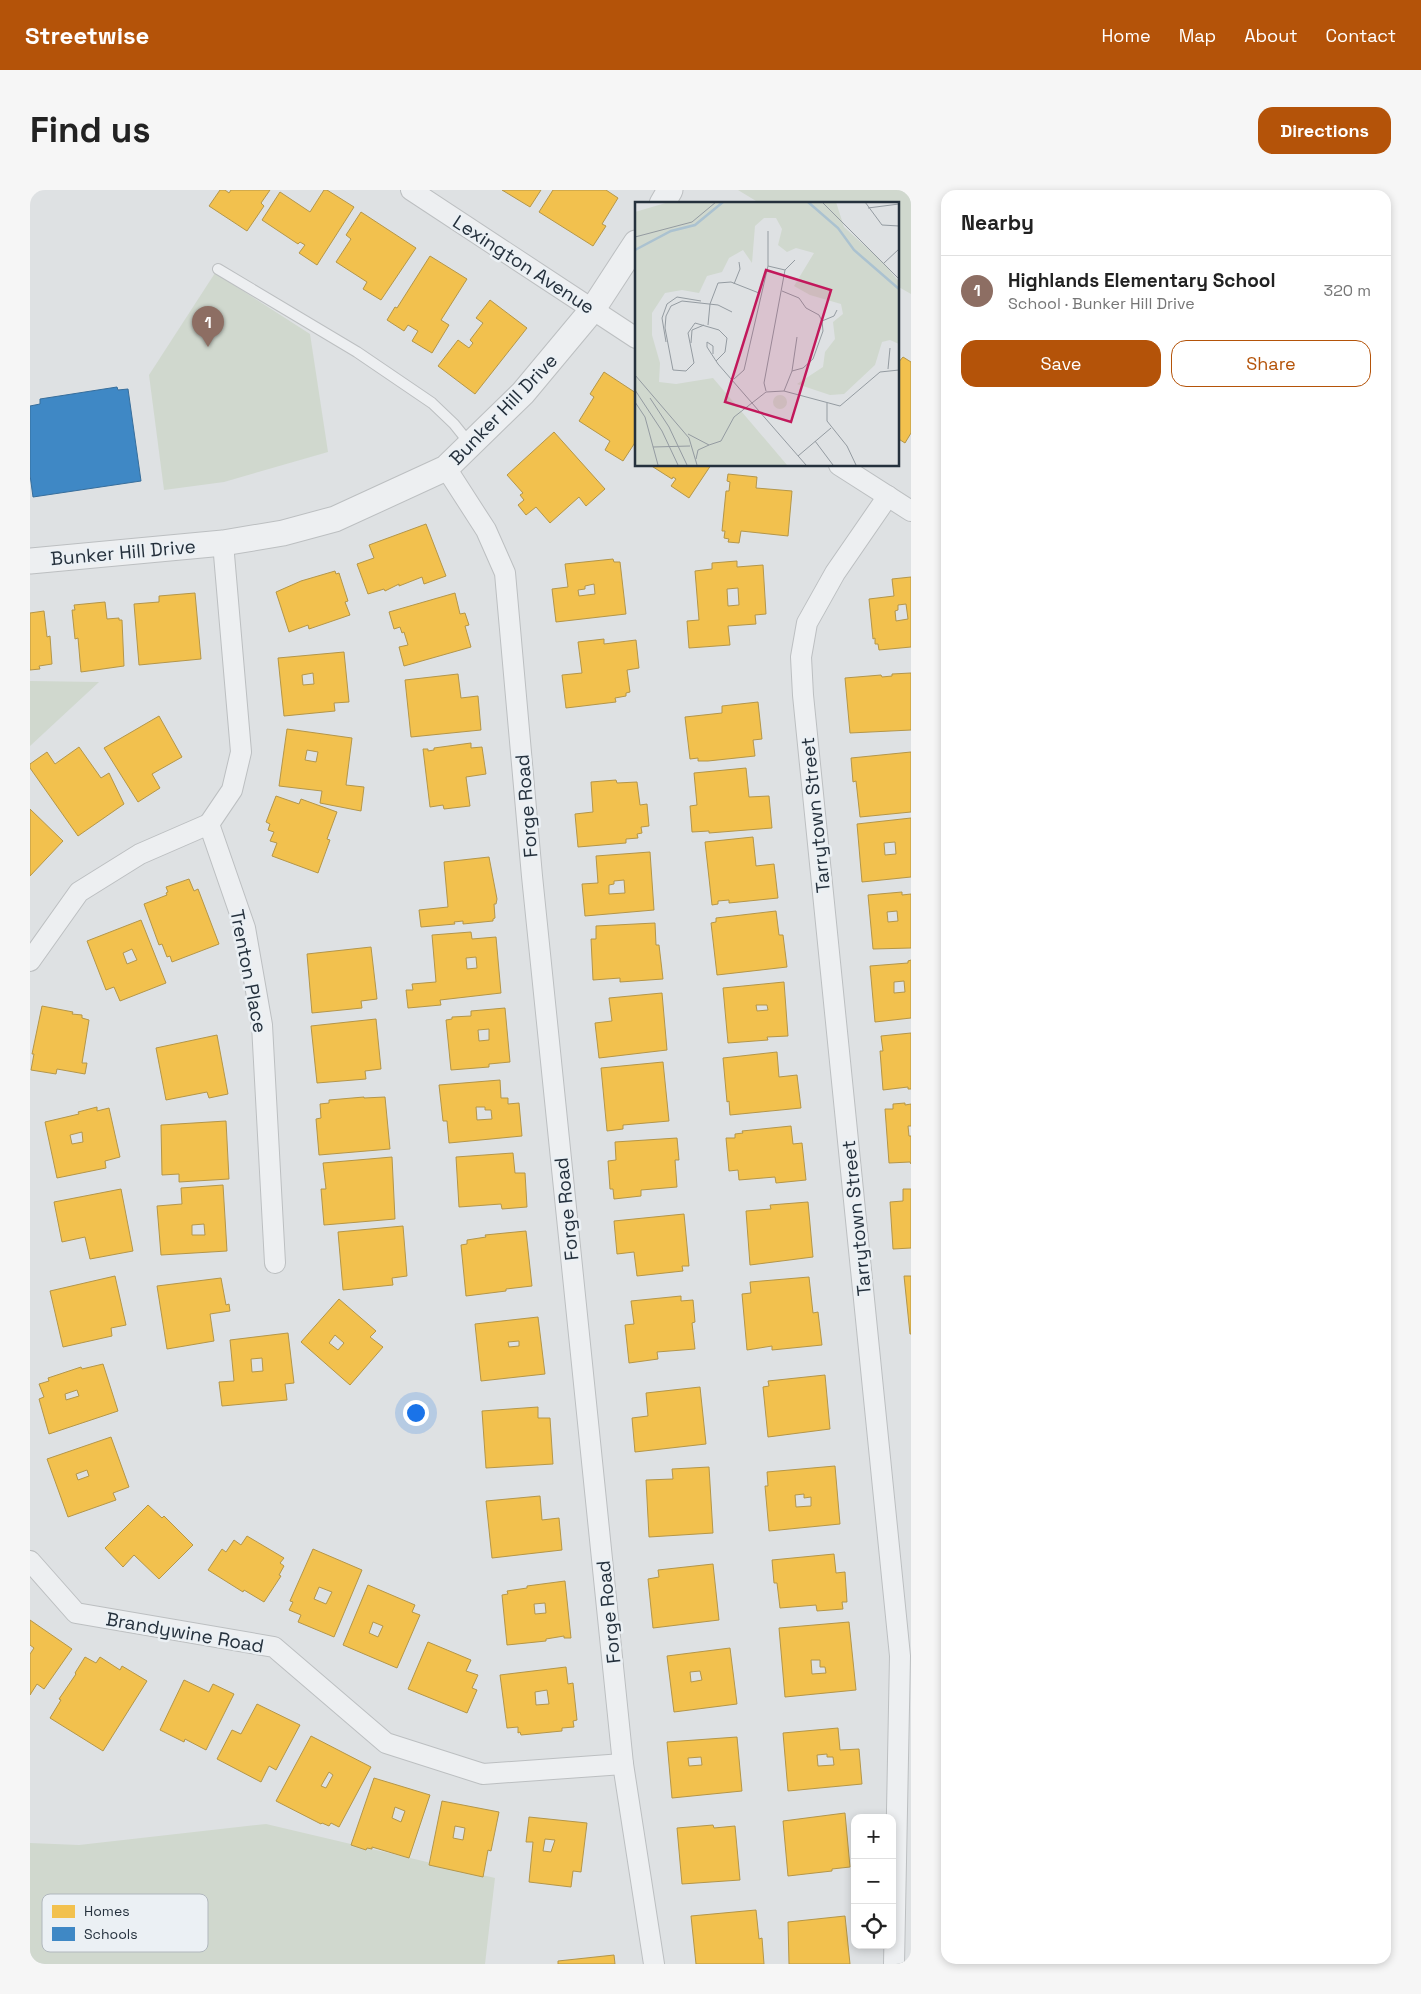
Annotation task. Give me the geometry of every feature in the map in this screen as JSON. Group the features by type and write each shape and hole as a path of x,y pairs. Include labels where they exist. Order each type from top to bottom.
{"street":[{"name":"Lexington Avenue","path":"411,190 635,337"},
{"path":"663,202 670,190"},
{"name":"Bunker Hill Drive","path":"30,561 223,543 283,532 335,520 446,468 522,393 593,309 635,245"},
{"path":"841,466 911,511"},
{"name":"Forge Road","path":"446,468 486,530 505,573 532,876 624,1764 654,1964"},
{"name":"Tarrytown Street","path":"888,496 835,573 808,623 802,657 803,695 905,1656 894,1964"},
{"path":"30,961 79,892 140,854 209,824 232,790 241,752 223,543"},
{"name":"Trenton Place","path":"209,824 245,928 262,1025 275,1263"},
{"name":"Brandywine Road","path":"30,1561 76,1613 274,1647 386,1743 483,1774 624,1764"}],"lane":[{"path":"218,269 357,352 432,403 454,424 470,444"}],"shaded area":[{"path":"738,190 911,190 911,294 898,287 898,202 758,202"},
{"path":"215,273 310,334 328,452 224,482 164,490 149,375"},
{"path":"30,681 99,682 30,746"},
{"path":"266,1824 495,1878 485,1964 30,1964 30,1843 79,1845"}],"building: Homes":[{"path":"220,190 225,190 229,193 231,190 270,190 261,203 264,206 247,231 209,206"},
{"path":"324,190 354,207 317,265 299,253 305,245 300,242 298,244 262,220 280,192 310,212"},
{"path":"502,190 541,190 530,207"},
{"path":"553,190 606,190 618,198 602,224 606,226 593,246 539,212"},
{"path":"361,212 416,248 381,300 363,289 367,282 336,262 351,239 346,235"},
{"path":"430,256 467,279 441,320 449,325 432,353 412,341 418,331 408,325 404,331 387,320 395,307 397,308"},
{"path":"490,300 527,328 475,394 438,366 458,340 469,348 473,343 470,340 483,323 476,318"},
{"path":"903,357 911,362 911,433 905,443 898,439 898,363"},
{"path":"604,372 635,392 635,443 623,461 605,450 610,441 579,421 594,397 590,394"},
{"path":"554,432 605,489 586,506 579,497 550,523 536,507 526,515 518,505 524,500 520,495 523,493 507,475"},
{"path":"652,466 710,466 689,498 671,486 676,479 673,477 672,479"},
{"path":"728,474 757,477 756,488 792,491 788,536 741,531 739,543 728,542 729,539 724,538 725,531 722,531 726,491 729,491 730,482 727,481"},
{"path":"426,524 446,576 424,584 422,577 399,586 399,584 385,591 384,589 368,594 357,564 374,558 369,545"},
{"path":"613,559 614,562 620,562 626,614 556,622 552,589 568,587 565,564","holes":["594,584 595,594 579,596 578,590 585,589 585,586"]},
{"path":"737,561 737,567 763,565 766,614 755,615 756,624 728,626 730,645 689,648 687,621 699,620 695,571 712,569 712,563","holes":["738,588 739,605 728,606 727,589"]},
{"path":"335,571 336,574 339,573 348,601 345,602 350,615 309,629 308,625 289,632 276,592 301,581"},
{"path":"911,577 911,647 879,650 878,644 875,644 875,638 873,639 869,599 894,596 892,579","holes":["906,604 908,619 896,621 895,611 898,610 898,605"]},
{"path":"195,593 201,659 139,665 134,604 159,602 159,596"},
{"path":"455,593 460,614 465,613 469,625 465,626 471,647 404,666 399,647 408,645 404,632 402,633 400,627 394,629 389,612"},
{"path":"105,602 107,619 119,618 119,620 122,620 124,666 81,672 78,638 75,639 72,610 75,610 74,605"},
{"path":"44,611 47,637 50,636 52,664 39,666 40,669 30,670 30,613"},
{"path":"604,639 604,644 636,640 639,668 627,670 630,692 626,693 626,696 615,698 616,702 566,708 562,675 582,673 578,642"},
{"path":"344,652 349,702 334,703 335,711 284,716 278,658","holes":["313,673 314,684 303,685 302,675"]},
{"path":"911,673 911,730 850,733 845,678 881,675 882,677 892,676 892,674"},
{"path":"458,674 461,698 478,696 481,730 411,737 405,680"},
{"path":"758,702 762,739 753,740 755,756 708,761 698,761 698,758 690,759 685,717 722,713 722,706"},
{"path":"159,716 182,757 152,774 160,788 138,802 104,748"},
{"path":"287,729 352,738 346,785 364,787 361,811 320,803 322,791 279,786","holes":["307,750 318,752 316,762 305,760"]},
{"path":"471,743 471,748 482,747 486,774 466,777 470,806 444,809 443,805 430,807 423,749 428,749 428,751 434,750 434,748"},
{"path":"79,747 101,778 109,773 124,804 78,836 30,768 30,764 47,752 55,764"},
{"path":"911,752 911,812 860,817 856,781 853,782 851,758"},
{"path":"746,768 749,797 769,796 772,828 709,833 709,831 692,832 690,806 697,805 694,773"},
{"path":"616,780 617,783 637,782 640,805 647,804 649,826 641,827 642,833 637,834 638,838 626,839 626,843 578,847 575,814 593,812 591,782"},
{"path":"276,796 299,804 301,799 337,812 327,839 330,840 318,873 272,856 277,843 270,841 274,832 268,830 270,824 266,822"},
{"path":"30,809 63,841 30,876"},
{"path":"911,818 911,877 862,882 857,824","holes":["895,842 896,854 885,855 884,843"]},
{"path":"753,837 756,866 774,864 778,898 729,903 729,900 718,901 718,904 712,905 705,842"},
{"path":"650,852 654,910 585,916 582,884 598,883 596,856","holes":["624,880 625,893 609,894 609,885 614,884 614,881"]},
{"path":"489,857 497,899 496,904 494,904 495,918 493,921 463,924 463,921 454,922 455,924 421,927 419,910 448,907 444,862"},
{"path":"189,879 194,891 198,889 219,944 172,962 170,956 167,957 162,944 159,945 144,904 167,895 166,887"},
{"path":"902,892 902,895 911,894 911,948 873,949 868,895","holes":["897,911 898,921 888,922 887,912"]},
{"path":"776,911 779,935 783,935 787,967 717,975 711,923 716,922 716,918"},
{"path":"141,920 166,983 120,1001 114,987 106,990 87,941","holes":["132,949 137,960 127,964 123,953"]},
{"path":"655,923 656,945 659,945 663,979 620,982 620,978 593,980 591,939 596,939 596,926"},
{"path":"471,932 472,939 496,937 501,993 440,1000 441,1005 408,1008 406,990 413,990 412,984 436,982 432,935","holes":["476,957 477,968 467,969 466,958"]},
{"path":"371,947 377,999 361,1001 362,1008 312,1013 307,954"},
{"path":"911,960 911,1018 875,1022 870,966 908,963","holes":["904,981 905,992 894,993 894,982"]},
{"path":"784,982 788,1036 767,1037 768,1040 728,1043 723,988","holes":["756,1005 767,1005 768,1010 757,1011"]},
{"path":"662,993 667,1050 599,1058 595,1023 612,1021 609,998"},
{"path":"42,1006 73,1012 72,1014 82,1015 82,1018 89,1020 82,1063 87,1063 85,1074 57,1069 56,1074 31,1070 34,1054 32,1054"},
{"path":"505,1008 510,1062 489,1064 489,1067 451,1070 446,1020 452,1019 452,1017 471,1016 471,1011","holes":["489,1029 489,1040 479,1041 478,1030"]},
{"path":"376,1019 381,1069 365,1071 366,1079 317,1083 311,1026"},
{"path":"911,1033 911,1089 908,1089 908,1087 883,1090 880,1051 883,1051 881,1036"},
{"path":"217,1035 228,1094 209,1098 207,1092 166,1100 156,1048"},
{"path":"777,1052 779,1077 797,1075 801,1108 730,1115 723,1058"},
{"path":"663,1062 669,1121 623,1125 623,1129 607,1131 601,1068"},
{"path":"500,1080 501,1098 508,1098 508,1104 519,1103 522,1136 449,1143 447,1121 443,1121 439,1085","holes":["476,1107 485,1107 485,1110 491,1110 492,1119 477,1120"]},
{"path":"385,1097 390,1149 319,1155 316,1119 321,1118 320,1104 329,1103 329,1100"},
{"path":"905,1103 905,1105 911,1104 911,1126 908,1126 909,1136 911,1136 911,1164 910,1162 889,1163 885,1109 893,1109 893,1104"},
{"path":"97,1107 97,1111 109,1108 120,1157 105,1161 106,1168 57,1178 45,1122 79,1114 78,1112","holes":["82,1132 83,1142 72,1144 70,1135"]},
{"path":"226,1121 229,1179 179,1182 179,1174 162,1175 161,1125"},
{"path":"791,1126 793,1144 802,1143 806,1180 776,1183 775,1177 739,1180 738,1170 729,1171 726,1138 735,1138 735,1134 743,1133 742,1131"},
{"path":"677,1138 679,1160 675,1160 677,1187 641,1190 641,1196 614,1199 613,1189 610,1189 608,1161 616,1160 615,1142"},
{"path":"513,1153 515,1173 525,1173 527,1207 502,1209 501,1204 459,1207 456,1157"},
{"path":"392,1157 395,1219 324,1225 321,1189 326,1189 323,1163"},
{"path":"223,1185 227,1251 161,1255 157,1206 182,1204 181,1188","holes":["204,1224 205,1235 192,1235 192,1225"]},
{"path":"121,1189 133,1251 90,1259 85,1237 62,1242 54,1202"},
{"path":"903,1189 911,1189 911,1248 893,1249 890,1202 903,1201"},
{"path":"808,1202 813,1257 750,1265 746,1211 771,1209 770,1205"},
{"path":"684,1214 689,1266 682,1266 683,1271 637,1276 634,1252 617,1254 614,1221"},
{"path":"403,1226 407,1276 392,1278 393,1285 343,1290 338,1232"},
{"path":"526,1231 532,1286 466,1296 461,1245 467,1244 467,1240 486,1237 485,1235"},
{"path":"115,1276 126,1325 111,1328 112,1336 63,1347 50,1291"},
{"path":"904,1276 911,1276 911,1334 910,1334"},
{"path":"809,1277 813,1313 818,1312 822,1345 772,1350 772,1346 747,1350 742,1294 751,1293 750,1282"},
{"path":"221,1278 226,1305 229,1304 230,1311 210,1314 214,1341 167,1349 157,1286"},
{"path":"681,1296 681,1301 693,1300 695,1322 692,1323 695,1349 657,1352 658,1359 629,1363 625,1325 634,1324 631,1301"},
{"path":"339,1299 376,1331 370,1337 383,1347 350,1385 301,1342","holes":["335,1335 344,1343 338,1350 329,1343"]},
{"path":"538,1317 545,1374 481,1381 475,1324","holes":["519,1341 519,1346 509,1347 508,1342"]},
{"path":"288,1333 294,1383 285,1384 287,1400 222,1406 219,1382 234,1381 230,1340","holes":["262,1358 263,1371 252,1372 251,1359"]},
{"path":"103,1364 118,1411 49,1434 39,1399 44,1397 39,1384 49,1381 48,1378 81,1367 82,1369","holes":["77,1390 79,1396 66,1400 65,1394"]},
{"path":"825,1375 830,1429 768,1437 763,1387 769,1386 768,1381"},
{"path":"700,1387 706,1444 635,1452 632,1418 648,1416 646,1393"},
{"path":"538,1407 538,1418 550,1418 553,1464 486,1468 482,1411"},
{"path":"111,1437 129,1487 113,1493 116,1500 68,1517 47,1459","holes":["87,1470 89,1476 78,1480 76,1474"]},
{"path":"835,1466 840,1524 769,1531 765,1486 768,1486 767,1472","holes":["804,1494 804,1498 811,1497 811,1506 796,1507 795,1495"]},
{"path":"709,1467 713,1533 649,1537 646,1480 673,1479 672,1469"},
{"path":"540,1496 542,1520 559,1518 562,1550 492,1558 486,1501"},
{"path":"148,1505 162,1518 164,1516 193,1545 159,1579 134,1555 123,1567 105,1548"},
{"path":"247,1536 284,1558 280,1563 284,1566 279,1575 281,1576 264,1602 244,1590 243,1592 208,1570 222,1549 226,1552 234,1540 241,1545"},
{"path":"313,1549 362,1570 334,1637 298,1622 301,1615 289,1610 293,1602 290,1601","holes":["319,1587 332,1592 326,1604 314,1599"]},
{"path":"834,1554 836,1573 845,1572 847,1602 842,1602 843,1609 817,1611 816,1605 780,1608 777,1583 774,1583 772,1560"},
{"path":"713,1564 719,1620 653,1628 648,1579 659,1577 658,1570"},
{"path":"565,1581 571,1638 564,1638 564,1636 546,1639 546,1641 507,1645 502,1595 508,1594 507,1591 527,1588 527,1586","holes":["545,1603 546,1613 535,1614 534,1604"]},
{"path":"368,1585 415,1605 412,1612 420,1615 397,1668 343,1645","holes":["373,1622 383,1626 378,1637 369,1633"]},
{"path":"30,1620 72,1649 44,1689 37,1684 30,1695 30,1654 34,1648 30,1645"},
{"path":"849,1622 856,1690 785,1697 779,1628","holes":["811,1660 820,1660 820,1667 825,1667 826,1673 812,1674"]},
{"path":"428,1642 471,1660 466,1671 478,1675 472,1688 477,1690 467,1713 408,1689"},
{"path":"730,1648 737,1704 674,1712 667,1656","holes":["700,1671 702,1680 691,1682 690,1672"]},
{"path":"85,1657 96,1663 100,1657 120,1670 122,1666 147,1681 103,1751 50,1718 61,1700 59,1699"},
{"path":"566,1667 568,1684 573,1683 577,1720 573,1721 574,1727 562,1728 562,1731 521,1735 520,1732 518,1733 518,1727 507,1728 500,1675","holes":["547,1690 549,1704 536,1705 535,1692"]},
{"path":"184,1680 209,1692 213,1684 234,1694 206,1750 185,1739 184,1742 160,1730"},
{"path":"257,1704 300,1725 276,1770 269,1766 261,1782 217,1759 232,1730 241,1734"},
{"path":"838,1728 840,1750 859,1749 862,1784 788,1791 783,1733","holes":["827,1754 827,1757 833,1757 834,1765 818,1766 817,1755"]},
{"path":"311,1736 371,1767 339,1827 331,1823 329,1826 321,1824 276,1801","holes":["329,1772 333,1775 326,1788 321,1786"]},
{"path":"737,1737 742,1791 672,1798 667,1742","holes":["701,1757 702,1765 689,1766 688,1758"]},
{"path":"374,1778 430,1795 409,1858 372,1847 372,1849 367,1848 366,1850 351,1845","holes":["395,1807 405,1811 401,1822 392,1818"]},
{"path":"442,1801 499,1812 491,1851 488,1850 483,1877 429,1865","holes":["455,1826 465,1828 463,1840 453,1838"]},
{"path":"845,1813 850,1867 788,1876 783,1821"},
{"path":"529,1817 587,1823 581,1872 573,1871 571,1887 529,1882 533,1842 526,1842","holes":["545,1839 555,1840 551,1852 543,1851"]},
{"path":"713,1825 714,1828 735,1826 740,1880 682,1884 677,1828"},
{"path":"756,1910 759,1939 762,1938 764,1964 696,1964 691,1916"},
{"path":"845,1916 850,1964 789,1964 788,1922"},
{"path":"614,1955 615,1964 558,1964 558,1961"}],"building: Schools":[{"path":"117,387 118,390 128,389 141,481 33,497 30,475 30,406 40,404 40,399"}],"place":[{"name":"Highlands Elementary School","path":"208,347"}]}
